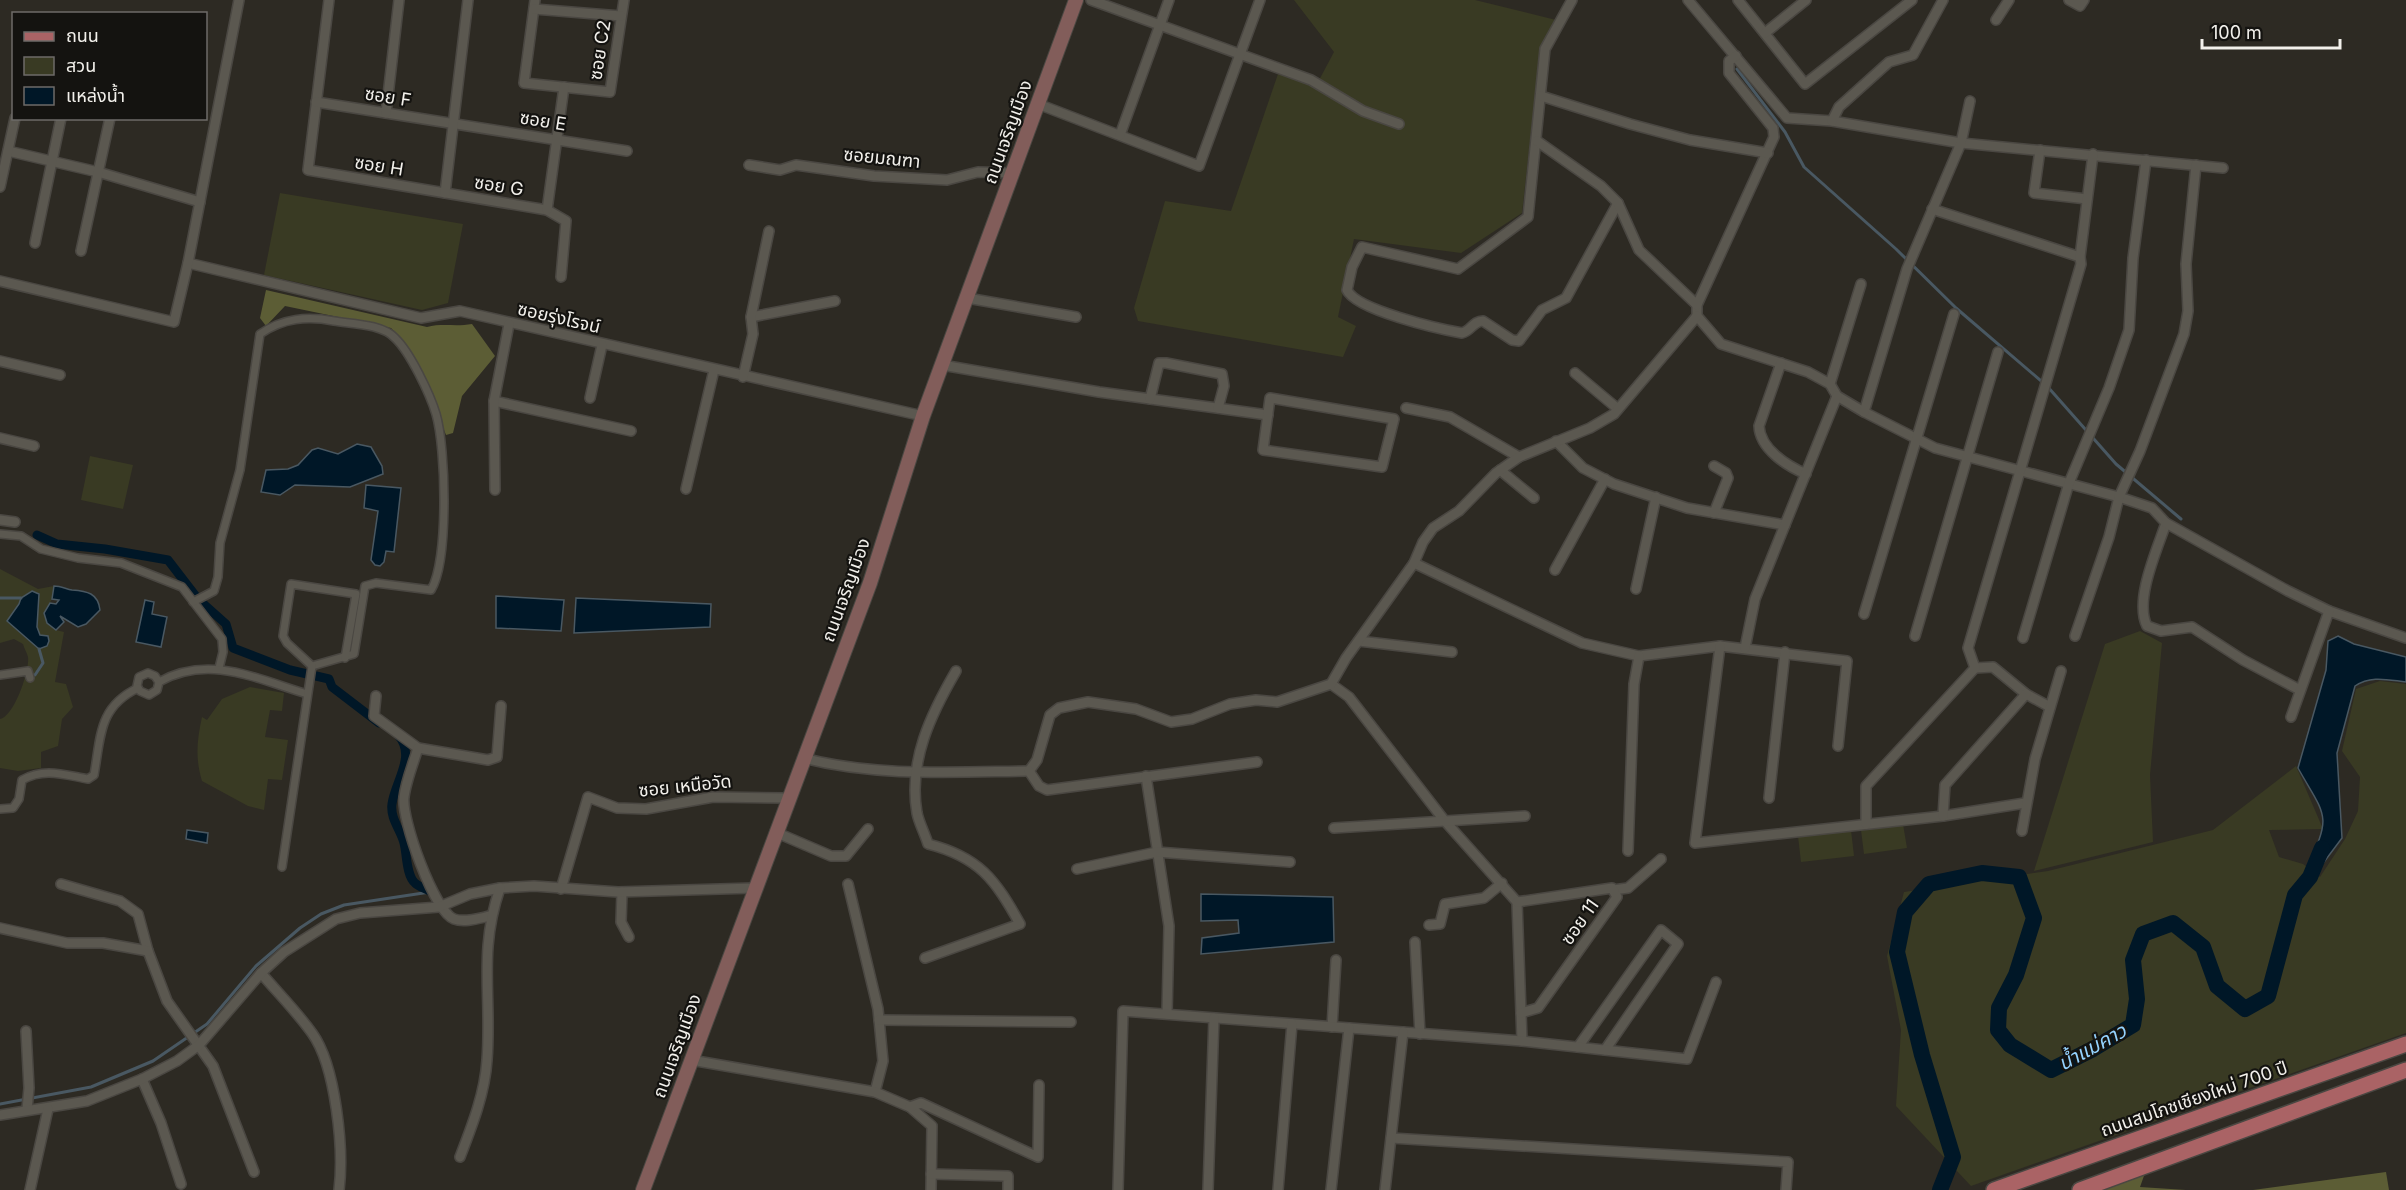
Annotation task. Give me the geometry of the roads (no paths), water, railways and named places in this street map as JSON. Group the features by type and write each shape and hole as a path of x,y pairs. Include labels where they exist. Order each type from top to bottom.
{"main road":[{"name":"ถนนเจริญเมือง","path":"643,1190 787,798 870,583 923,416 1076,0"},
{"name":"ถนนสมโภชเชียงใหม่ 700 ปี","path":"1994,1190 2406,1044"},
{"path":"2080,1190 2406,1070"}],"street":[{"path":"0,280 174,322 188,264 239,0"},
{"path":"316,102 329,0"},
{"path":"386,113 399,0"},
{"path":"445,193 468,0"},
{"name":"ซอย C2","path":"534,4 524,83 610,92 624,0"},
{"path":"1091,0 1311,80 1363,111 1399,124"},
{"path":"1120,135 1169,0"},
{"path":"1038,104 1199,166 1260,0"},
{"path":"1572,0 1545,49 1528,217 1458,269 1362,247 1355,259 1346,286 1353,299 1390,314 1453,332 1468,331 1476,322 1483,321 1512,340 1519,341 1542,310 1566,298 1618,202"},
{"path":"1688,0 1787,118 1832,122 1961,143 2223,168"},
{"path":"1738,0 1805,84 1912,0"},
{"path":"1765,33 1806,0"},
{"path":"1832,122 1839,107 1889,62 1913,54 1943,0"},
{"path":"1996,20 2009,0"},
{"path":"2069,0 2080,6 2084,0"},
{"path":"534,4 621,16"},
{"path":"1029,771 1037,760 1050,715 1059,708 1088,702 1136,709 1171,722 1192,719 1230,704 1256,700 1277,702 1331,684 1414,563 1423,542 1433,528 1459,511 1500,470 1519,457 1590,428 1618,409 1697,316 1697,305 1774,137 1773,128 1729,73 1729,61 1736,56"},
{"path":"561,277 566,221 547,210 564,87"},
{"path":"1541,96 1680,137 1768,153"},
{"path":"1864,412 1905,273 1961,143 1970,101"},
{"name":"ซอย F","path":"316,102 454,124"},
{"name":"ซอย H","path":"316,102 308,170 445,193"},
{"path":"0,188 15,120"},
{"path":"35,243 61,120"},
{"path":"81,251 110,120"},
{"name":"ซอย E","path":"454,124 627,152"},
{"path":"1537,141 1601,186 1618,202 1640,250 1697,305"},
{"path":"2040,150 2034,193 2087,199"},
{"path":"8,151 98,172 200,202"},
{"path":"1975,668 1968,648 2081,264 2093,154"},
{"path":"2023,638 2069,483 2129,330 2133,258 2146,160"},
{"name":"ซอยมณฑา","path":"749,165 780,170 796,165 874,176 947,180 978,172 1012,173"},
{"path":"2075,636 2109,537 2119,497 2135,463 2184,334 2188,311 2186,264 2196,165"},
{"name":"ซอย G","path":"445,193 547,210"},
{"path":"1932,209 2080,257"},
{"path":"743,377 753,334 751,317 769,231"},
{"name":"ซอยรุ่งโรจน์","path":"188,264 421,318 460,311 509,324 923,416"},
{"path":"1830,384 1861,284"},
{"path":"967,298 1076,317"},
{"path":"751,317 835,301"},
{"path":"1864,614 1915,437 1954,314"},
{"path":"1697,316 1721,344 1808,372 1830,384 1837,396 1935,448 2069,483 2152,508 2166,523 2288,591 2329,611 2406,638"},
{"path":"193,602 214,591 218,577 220,543 240,470 260,334 275,324 295,318 327,320 381,330 395,337 407,355 436,414 440,444 443,537 437,581 431,590 376,583 365,586 354,654 312,666"},
{"path":"495,490 494,401 509,324"},
{"path":"590,398 602,345"},
{"path":"1915,636 1998,352"},
{"path":"0,361 60,375"},
{"path":"1150,399 1156,368 1159,363 1166,363 1222,374 1224,386 1218,408"},
{"path":"1781,363 1759,426 1760,433 1787,466 1806,474"},
{"path":"942,365 1150,399 1268,415"},
{"path":"686,489 714,370"},
{"path":"1575,373 1618,409"},
{"path":"1745,648 1755,598 1837,396"},
{"path":"1270,398 1394,419 1382,467 1263,450 1268,415 1270,398"},
{"path":"494,401 631,431"},
{"path":"1406,408 1450,417 1519,457"},
{"path":"0,438 34,446"},
{"path":"1556,441 1583,468 1605,479 1656,497 1714,513 1785,525"},
{"path":"1714,466 1726,473 1728,478 1714,513"},
{"path":"1500,470 1534,498"},
{"path":"1555,570 1605,479"},
{"path":"1636,589 1656,497"},
{"path":"0,520 15,522"},
{"path":"2166,523 2143,599 2142,616 2147,626 2161,631 2192,627 2243,660 2300,690"},
{"path":"0,534 21,536 41,549 78,558 121,563 154,574 182,587 222,639 223,652 219,668"},
{"path":"1414,563 1582,643 1639,656 1720,646 1846,661 1838,746"},
{"path":"312,666 287,644 283,636 291,584 356,594 345,658"},
{"path":"2290,717 2329,611"},
{"path":"1359,641 1452,652"},
{"path":"1720,646 1695,843 1943,816 2025,803"},
{"path":"1768,798 1785,652"},
{"path":"1628,851 1634,684 1639,656"},
{"path":"282,867 312,666"},
{"path":"1866,824 1866,786 1975,668 1993,667 2026,694 2050,707"},
{"path":"159,682 186,671 219,668 308,691"},
{"path":"2022,831 2025,803 2061,670"},
{"path":"0,675 28,671 30,678"},
{"path":"925,958 1020,924 1004,896 980,868 957,851 928,844 917,813 916,773 931,713 956,671"},
{"path":"144,673 152,673 159,682 157,690 149,695 138,688 137,682 144,673"},
{"path":"1331,684 1349,697 1444,820 1517,902 1522,1041"},
{"path":"0,809 13,808 20,799 22,780 30,775 50,771 88,779 94,776 105,717 120,697 138,688"},
{"path":"1943,816 1945,785 2026,694"},
{"path":"376,696 374,716 418,748 494,759 497,757 501,706"},
{"path":"418,748 404,798 407,829 439,907 451,918 459,920 490,916"},
{"path":"803,758 832,765 916,773 1029,771"},
{"path":"1029,771 1040,786 1047,790 1257,762"},
{"path":"1146,776 1169,926 1167,1014"},
{"name":"ซอย เหนือวัด","path":"561,890 588,797 617,808 646,809 713,797 787,798"},
{"path":"1334,828 1525,816"},
{"path":"775,832 831,856 846,856 868,829"},
{"path":"1077,869 1157,852 1290,862"},
{"path":"1613,890 1628,888 1661,859"},
{"path":"1429,925 1440,924 1445,904 1484,898 1502,883"},
{"path":"61,884 120,901 138,914 148,951 167,1001 199,1045 222,1084 254,1172"},
{"path":"848,884 879,1020 884,1061 875,1092"},
{"path":"0,1115 87,1101 142,1079 177,1061 199,1045 261,973 284,952 336,919 360,913 439,907 470,894 500,888 534,886 561,890 622,892 754,888"},
{"path":"460,1157 476,1116 487,1061 485,957 490,916 500,888"},
{"name":"ซอย 11","path":"1517,902 1612,888 1617,897 1538,1008 1521,1013"},
{"path":"622,892 621,922 629,937"},
{"path":"0,928 67,943 103,943 148,951"},
{"path":"1578,1047 1661,930 1678,944 1605,1050"},
{"path":"1414,942 1420,1034"},
{"path":"1332,1027 1336,960"},
{"path":"261,973 313,1034 324,1057 338,1118 339,1190"},
{"path":"1118,1190 1123,1011 1522,1041 1687,1059 1716,982"},
{"path":"1208,1190 1214,1018"},
{"path":"879,1020 1071,1022"},
{"path":"1278,1190 1292,1024"},
{"path":"1330,1190 1349,1028"},
{"path":"26,1031 29,1067 27,1109"},
{"path":"1385,1190 1403,1032"},
{"path":"691,1060 875,1092 910,1107 932,1126 931,1190"},
{"path":"142,1079 161,1123 181,1184"},
{"path":"910,1107 921,1103 1038,1157 1039,1085"},
{"path":"30,1190 48,1109"},
{"path":"1391,1138 1788,1162 1786,1190"},
{"path":"930,1174 1008,1176 1008,1190"}],"water":[{"path":"357,444 371,447 382,466 383,474 350,487 295,485 280,495 261,492 266,470 288,469 298,465 312,450 318,448 338,454"},
{"path":"366,485 401,488 394,552 386,551 384,562 380,566 375,565 371,560 378,511 364,508"},
{"path":"54,586 91,594 97,600 100,610 86,624 78,627 60,616 64,622 56,630 47,623 44,613 50,603 56,604 59,600 52,599"},
{"path":"32,591 39,594 37,627 40,635 48,636 49,641 47,646 39,649 7,621 21,598"},
{"path":"496,596 564,600 561,631 496,628"},
{"path":"576,598 711,604 710,627 574,633"},
{"path":"145,600 154,602 152,614 167,617 161,647 136,642"},
{"path":"2338,636 2354,644 2406,657 2406,682 2373,679 2355,686 2337,753 2342,838 2318,870 2308,864 2321,835 2322,814 2298,768 2326,670 2328,641"},
{"path":"187,830 208,833 207,843 186,839"},
{"path":"1201,894 1333,897 1334,942 1201,954 1202,938 1239,933 1238,920 1201,921"}],"waterway":[{"path":"1737,69 1785,132 1804,167 1896,249 1956,308 2047,386 2116,464 2181,519"},
{"path":"37,535 57,544 105,549 168,560 198,599 226,624 233,648 290,670 329,679 332,687 379,723"},
{"path":"0,598 21,598"},
{"path":"35,675 43,663 39,649"},
{"path":"398,735 406,751 392,804 393,815 404,843 408,870 412,879 431,892"},
{"name":"น้ำแม่คาว","path":"1940,1190 1953,1157 1922,1055 1897,952 1905,912 1929,884 1982,873 2019,877 2034,918 2016,975 1999,1008 1998,1030 2010,1045 2051,1070 2133,1025 2137,999 2133,960 2143,934 2173,923 2203,947 2217,986 2245,1009 2268,996 2295,895 2310,877 2322,848"},
{"path":"0,1104 91,1087 153,1061 207,1024 256,966 300,928 321,914 344,905 430,892"}]}
